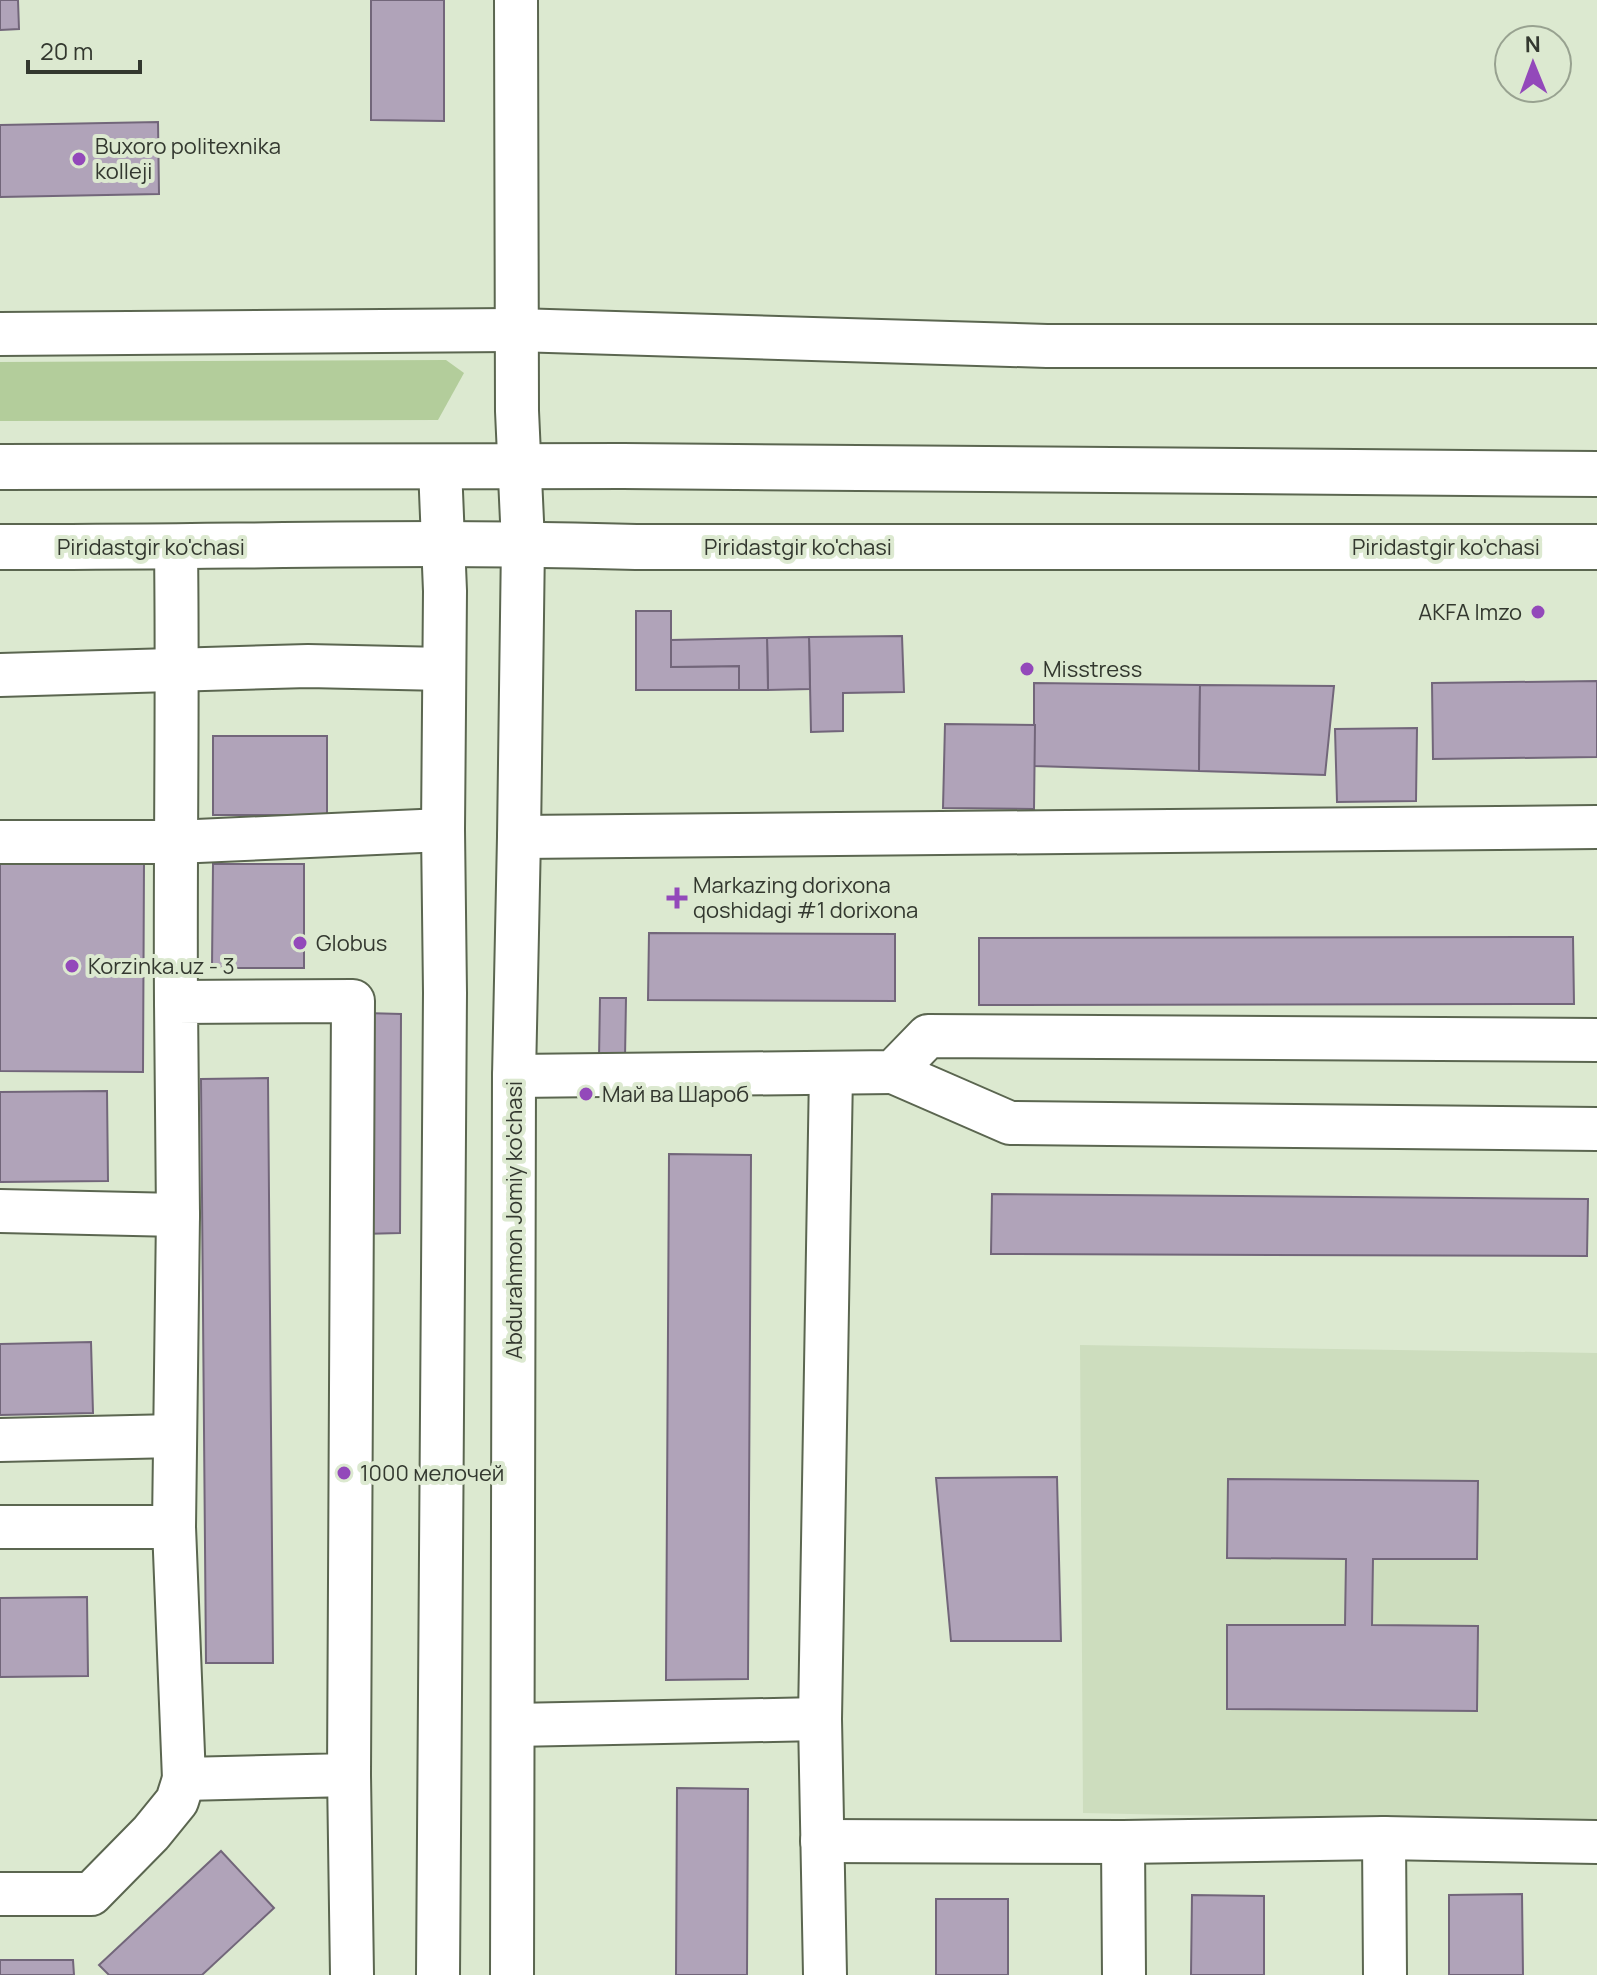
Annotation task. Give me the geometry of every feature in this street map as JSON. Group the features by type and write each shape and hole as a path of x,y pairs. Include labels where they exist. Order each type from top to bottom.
{"main road":[{"path":"0,467 519,466 1597,474"},
{"name":"Piridastgir ko'chasi","path":"0,547 523,543 636,547 1597,547"}],"street":[{"name":"Abdurahmon Jomiy ko'chasi","path":"512,1975 514,1076 523,543 516,330 516,0"},
{"path":"0,334 516,330 1047,346 1597,346"},
{"path":"438,1975 445,1009 445,591 440,467"},
{"path":"0,1894 91,1894 151,1833 177,1801 184,1779 174,1527 178,1215 176,548"},
{"path":"0,675 308,666 444,669"},
{"path":"519,837 1597,827"},
{"path":"0,842 175,842 443,830"},
{"path":"176,1002 353,1001 349,1775 352,1975"},
{"path":"893,1072 928,1036 1597,1040"},
{"path":"514,1076 893,1072 1010,1123 1597,1129"},
{"path":"825,1975 820,1719 831,1073"},
{"path":"0,1211 178,1215"},
{"path":"0,1440 175,1436"},
{"path":"0,1527 174,1527"},
{"path":"513,1725 820,1719"},
{"path":"184,1779 349,1775"},
{"path":"822,1841 1123,1842 1384,1838 1597,1842"},
{"path":"1384,1838 1385,1975"},
{"path":"1123,1842 1124,1975"}],"shaded area":[{"path":"446,360 464,373 438,420 0,421 0,362"},
{"path":"1080,1345 1597,1353 1597,1824 1083,1813"}],"building":[{"path":"0,0 18,0 19,29 0,30"},
{"path":"371,0 444,0 444,121 371,120"},
{"name":"Buxoro politexnika kolleji","path":"158,122 159,194 0,197 0,125"},
{"path":"636,611 671,611 671,667 739,666 739,690 636,690"},
{"path":"902,636 904,692 843,693 843,731 811,732 809,637"},
{"path":"809,637 810,689 768,690 767,638"},
{"path":"767,638 768,690 739,690 739,666 671,667 671,640"},
{"path":"1597,681 1597,757 1433,759 1432,683"},
{"path":"1034,683 1200,685 1199,771 1034,766"},
{"path":"1200,685 1334,686 1325,775 1199,771"},
{"path":"945,724 1035,725 1034,809 943,808"},
{"path":"1417,728 1416,801 1337,802 1335,729"},
{"path":"213,736 327,736 327,815 213,815"},
{"name":"Korzinka.uz - 3","path":"0,861 144,862 143,1072 0,1071"},
{"path":"213,864 304,864 304,968 212,968"},
{"path":"649,933 895,934 895,1001 648,1000"},
{"path":"1573,937 1574,1004 979,1005 979,938"},
{"path":"600,998 626,998 625,1059 599,1059"},
{"path":"365,1013 401,1014 400,1233 362,1234"},
{"path":"268,1078 273,1663 206,1663 201,1079"},
{"path":"107,1091 108,1181 0,1182 0,1092"},
{"path":"669,1154 751,1155 748,1679 666,1680"},
{"path":"992,1194 1588,1199 1587,1256 991,1254"},
{"path":"91,1342 93,1413 0,1415 0,1344"},
{"path":"1057,1477 1061,1641 951,1641 936,1478"},
{"path":"1228,1479 1478,1481 1477,1559 1373,1559 1372,1625 1478,1626 1477,1711 1227,1709 1227,1625 1345,1625 1346,1559 1227,1558"},
{"path":"87,1597 88,1676 0,1677 0,1598"},
{"path":"677,1788 748,1789 747,1975 676,1975"},
{"path":"221,1851 274,1908 202,1975 109,1975 99,1965"},
{"path":"1522,1894 1523,1975 1449,1975 1449,1895"},
{"path":"1192,1895 1264,1896 1264,1975 1191,1975"},
{"path":"936,1899 1008,1899 1008,1975 936,1975"},
{"path":"0,1960 73,1960 74,1975 0,1975"}],"place":[{"name":"Buxoro politexnika kolleji","path":"79,159"},
{"name":"AKFA Imzo","path":"1538,612"},
{"name":"Misstress","path":"1027,669"},
{"name":"Markazing dorixona qoshidagi #1 dorixona","path":"677,898"},
{"name":"Globus","path":"300,943"},
{"name":"Korzinka.uz - 3","path":"72,966"},
{"name":"Май ва Шароб","path":"586,1094"},
{"name":"1000 мелочей","path":"344,1473"}]}
